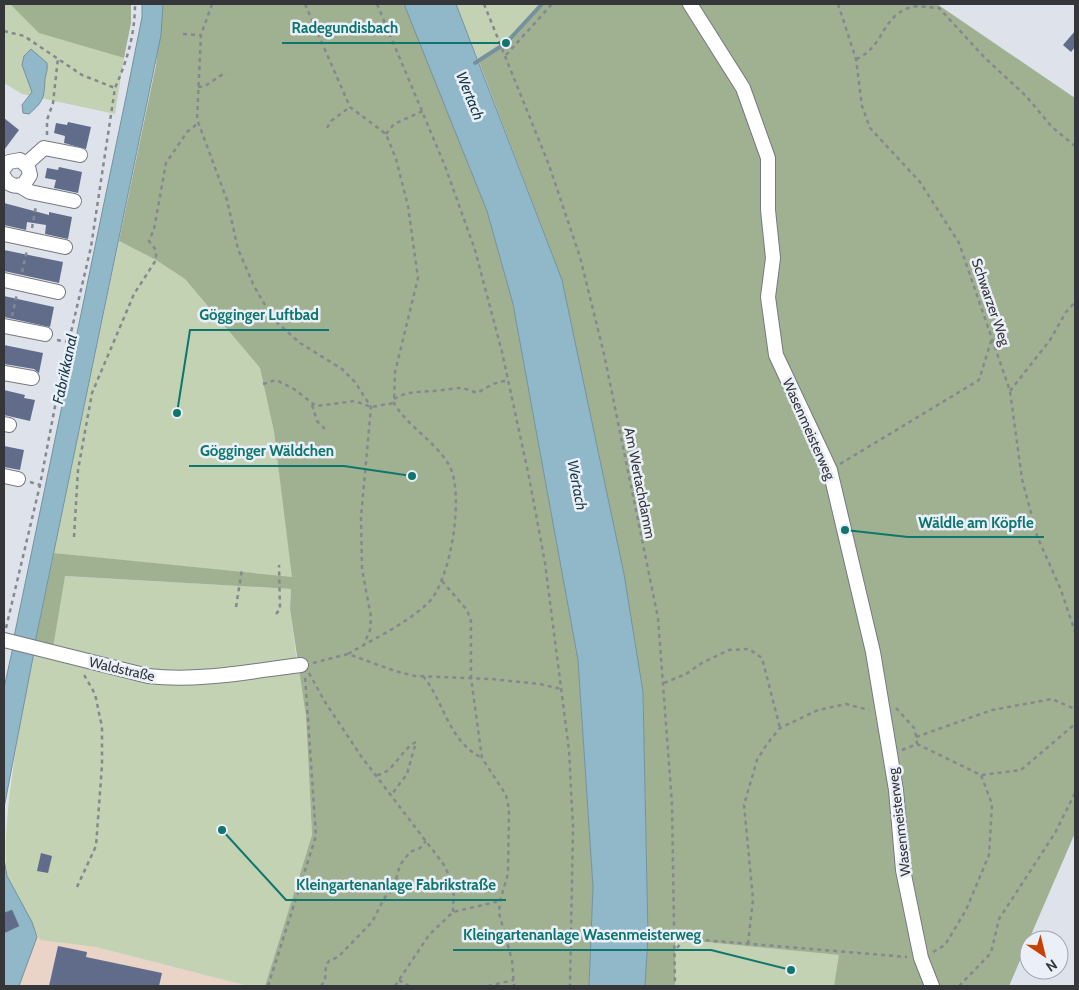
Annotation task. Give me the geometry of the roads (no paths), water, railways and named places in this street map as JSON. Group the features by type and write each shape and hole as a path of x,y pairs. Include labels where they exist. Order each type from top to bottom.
{"street":[{"name":"Wasenmeisterweg","path":"690,4 743,88 768,158 768,210 773,258 768,297 776,354 830,470 859,588 883,710 903,870 922,958 932,986"},
{"path":"26,164 44,148 80,155"},
{"path":"20,186 26,182 30,175 26,164 20,160 12,160 4,174 12,185 20,186 39,194 74,201"},
{"path":"4,234 65,247"},
{"path":"4,280 58,292"},
{"path":"7,326 45,334"},
{"path":"4,373 32,378"},
{"path":"4,476 18,479"},
{"name":"Waldstraße","path":"5,640 148,676 168,679 301,665"}],"water":[{"path":"142,4 163,4 161,35 35,643 14,637 126,97 142,17"},
{"name":"Wertach","path":"404,4 456,4 562,280 624,574 643,692 648,936 645,986 589,986 593,887 578,660 513,304 487,211"},
{"path":"31,49 47,63 47,68 42,99 38,106 29,114 23,113 22,105 32,92 22,65 24,56"},
{"path":"13,647 34,652 4,808 4,688"},
{"path":"4,859 7,876 32,922 37,937 19,986 4,986 4,933 19,926 12,910 4,913"}],"waterway":[{"path":"475,63 506,43 542,4"}],"place":[{"name":"Radegundisbach","path":"506,43"},
{"name":"Gögginger Luftbad","path":"177,413"},
{"name":"Gögginger Wäldchen","path":"412,476"},
{"name":"Wäldle am Köpfle","path":"845,530"},
{"name":"Kleingartenanlage Fabrikstraße","path":"222,830"},
{"name":"Kleingartenanlage Wasenmeisterweg","path":"791,970"}],"water label":[{"name":"Fabrikkanal","path":"65,369"}]}
